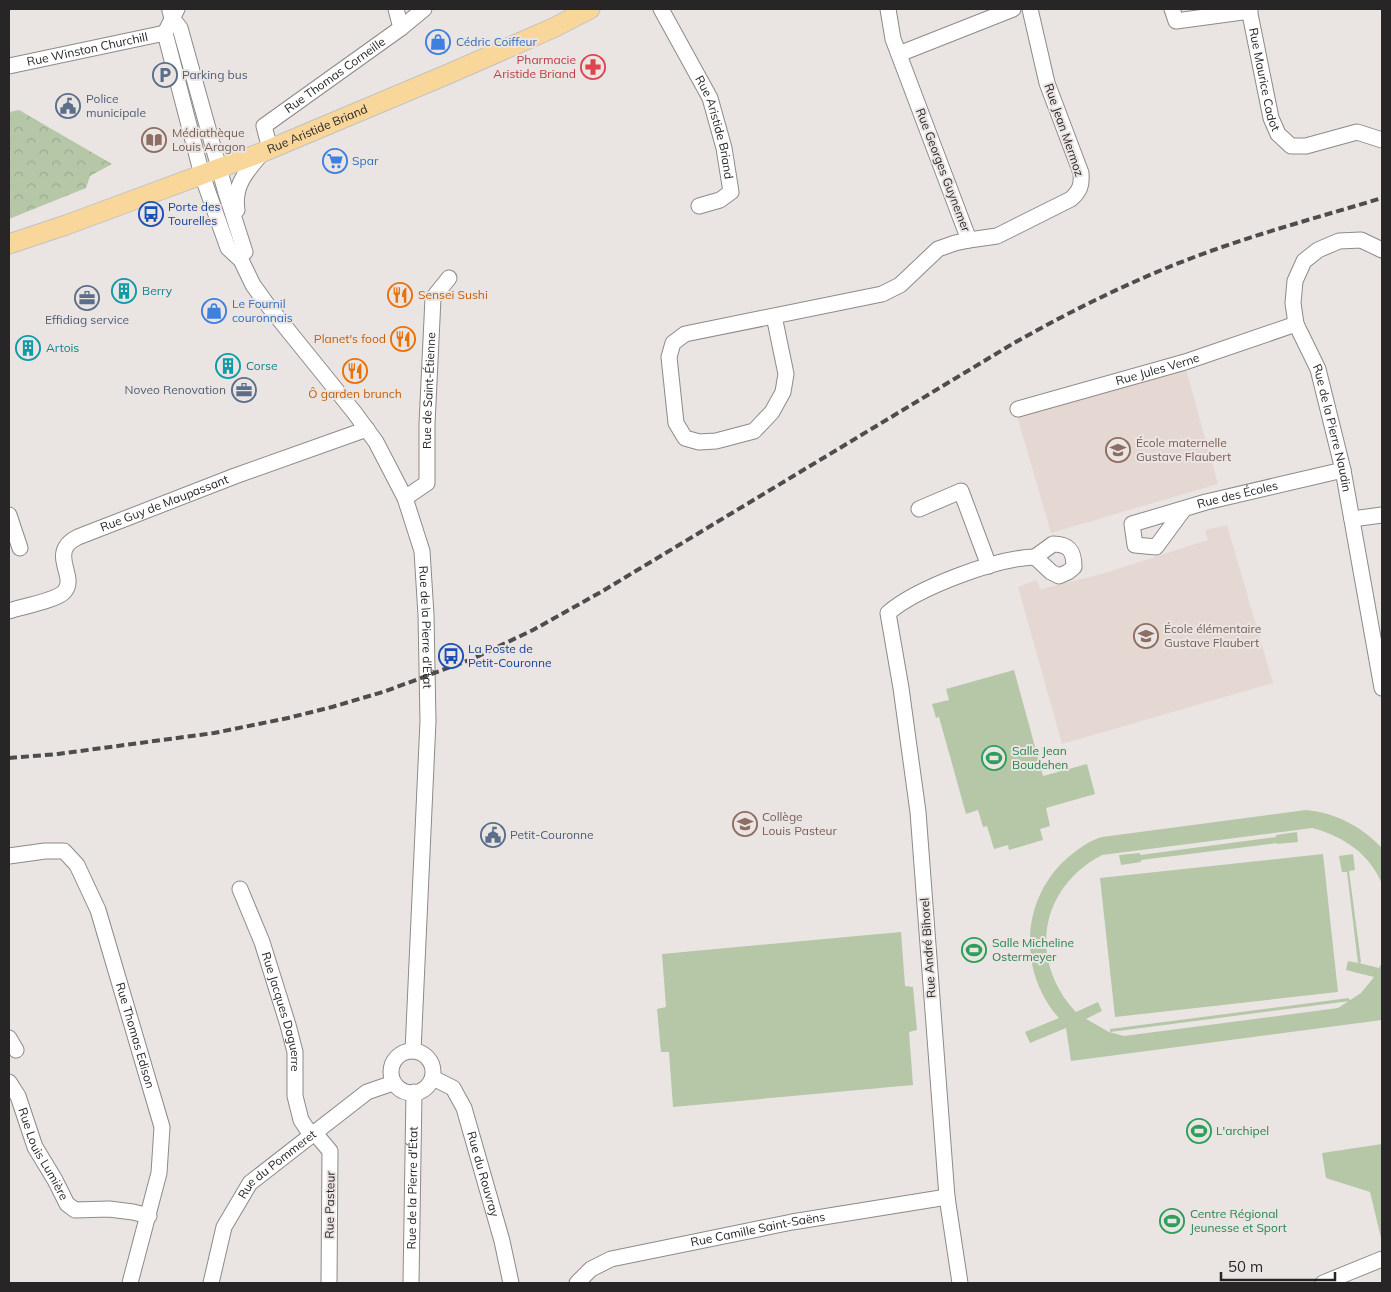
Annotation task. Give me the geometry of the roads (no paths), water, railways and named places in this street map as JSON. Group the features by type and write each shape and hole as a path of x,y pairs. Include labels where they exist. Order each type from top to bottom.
{"main road":[{"name":"Rue Aristide Briand","path":"9,244 202,176 267,150 453,72 553,28 590,9"}],"street":[{"path":"396,9 401,28"},
{"name":"Rue Thomas Corneille","path":"267,150 264,126 401,28 424,9"},
{"name":"Rue Aristide Briand","path":"661,9 710,98 724,148 731,192 720,200 699,206"},
{"name":"Rue Georges Guynemer","path":"774,316 786,374 783,392 772,412 754,431 716,441 699,442 685,438 676,423 670,356 673,343 685,334 882,294 900,285 938,249 969,240 893,39 888,9"},
{"path":"899,54 1013,9"},
{"name":"Rue Jean Mermoz","path":"969,240 997,236 1071,199 1079,192 1082,184 1081,173 1047,83 1030,9"},
{"path":"1172,9 1176,21 1249,10"},
{"name":"Rue Maurice Cadot","path":"1249,10 1271,118 1278,134 1291,146 1306,146 1356,132 1382,140"},
{"path":"165,33 173,12"},
{"name":"Rue de la Pierre d'État","path":"173,12 180,28 243,256 253,285 376,442 405,498 422,551 426,615 428,721 413,1050"},
{"name":"Rue de la Pierre d'État","path":"165,33 202,176 228,248 243,256"},
{"name":"Rue Winston Churchill","path":"9,66 165,33"},
{"name":"Rue de la Pierre d'État","path":"243,256 236,194 242,176 267,150"},
{"name":"Rue de la Pierre Naudin","path":"1382,250 1361,240 1339,241 1318,250 1304,261 1295,280 1293,303 1296,324 1318,369 1343,470 1382,688"},
{"name":"Rue de Saint-Étienne","path":"405,498 427,483 427,424 433,298 449,278"},
{"name":"Rue Jules Verne","path":"1018,409 1185,362 1296,324"},
{"name":"Rue Guy de Maupassant","path":"9,611 58,596 65,591 69,583 63,557 66,546 78,537 235,476 366,429"},
{"name":"Rue des Écoles","path":"1184,509 1156,547 1134,545 1132,524 1184,509 1343,470"},
{"path":"919,509 961,491 989,566 1006,560 1035,557"},
{"path":"9,515 20,548"},
{"path":"1352,519 1382,515"},
{"name":"Rue André Bihorel","path":"960,1283 947,1197 918,812 901,688 888,613 901,602 920,593 956,577 989,566"},
{"name":"Rue Thomas Edison","path":"9,856 45,851 64,851 77,865 98,910 162,1127 159,1173 130,1283"},
{"name":"Rue Jacques Daguerre","path":"240,889 262,942 288,1025 295,1052 295,1096 301,1120 313,1134"},
{"path":"413,1050 418,1051 431,1061 434,1073 433,1078 423,1091 406,1093 393,1083 391,1066 401,1053 413,1050"},
{"name":"Rue du Rouvray","path":"433,1078 453,1088 464,1108 502,1241 510,1283"},
{"name":"Rue Louis Lumière","path":"9,1082 18,1096 35,1147 67,1204 75,1210 109,1209 149,1216"},
{"name":"Rue du Pommeret","path":"211,1283 224,1227 250,1183 368,1092 393,1083"},
{"name":"Rue de la Pierre d'État","path":"411,1283 414,1092"},
{"name":"Rue Pasteur","path":"313,1134 330,1151 329,1283"},
{"name":"Rue Camille Saint-Saëns","path":"577,1283 592,1269 611,1259 792,1222 947,1197"},
{"path":"1323,1283 1382,1258"}],"railway":[{"path":"9,758 58,754 214,733 288,718 386,691 472,659 533,630 601,592 1014,343 1076,309 1140,279 1208,252 1382,198"}],"place":[{"name":"Cédric Coiffeur","path":"438,42"},
{"name":"Pharmacie Aristide Briand","path":"593,67"},
{"name":"Parking bus","path":"165,75"},
{"name":"Police municipale","path":"68,106"},
{"name":"Médiathèque Louis Aragon","path":"154,140"},
{"name":"Spar","path":"335,161"},
{"name":"Porte des Tourelles","path":"151,214"},
{"name":"Berry","path":"124,291"},
{"name":"Sensei Sushi","path":"400,295"},
{"name":"Effidiag service","path":"87,298"},
{"name":"Le Fournil couronnais","path":"214,311"},
{"name":"Planet's food","path":"403,339"},
{"name":"Artois","path":"28,348"},
{"name":"Corse","path":"228,366"},
{"name":"Ô garden brunch","path":"355,371"},
{"name":"Noveo Renovation","path":"244,390"},
{"name":"École maternelle Gustave Flaubert","path":"1118,450"},
{"name":"École élémentaire Gustave Flaubert","path":"1146,636"},
{"name":"La Poste de Petit-Couronne","path":"451,656"},
{"name":"Salle Jean Boudehen","path":"994,758"},
{"name":"Collège Louis Pasteur","path":"745,824"},
{"name":"Petit-Couronne","path":"493,835"},
{"name":"Salle Micheline Ostermeyer","path":"974,950"},
{"name":"L'archipel","path":"1199,1131"},
{"name":"Centre Régional Jeunesse et Sport","path":"1172,1221"}]}
